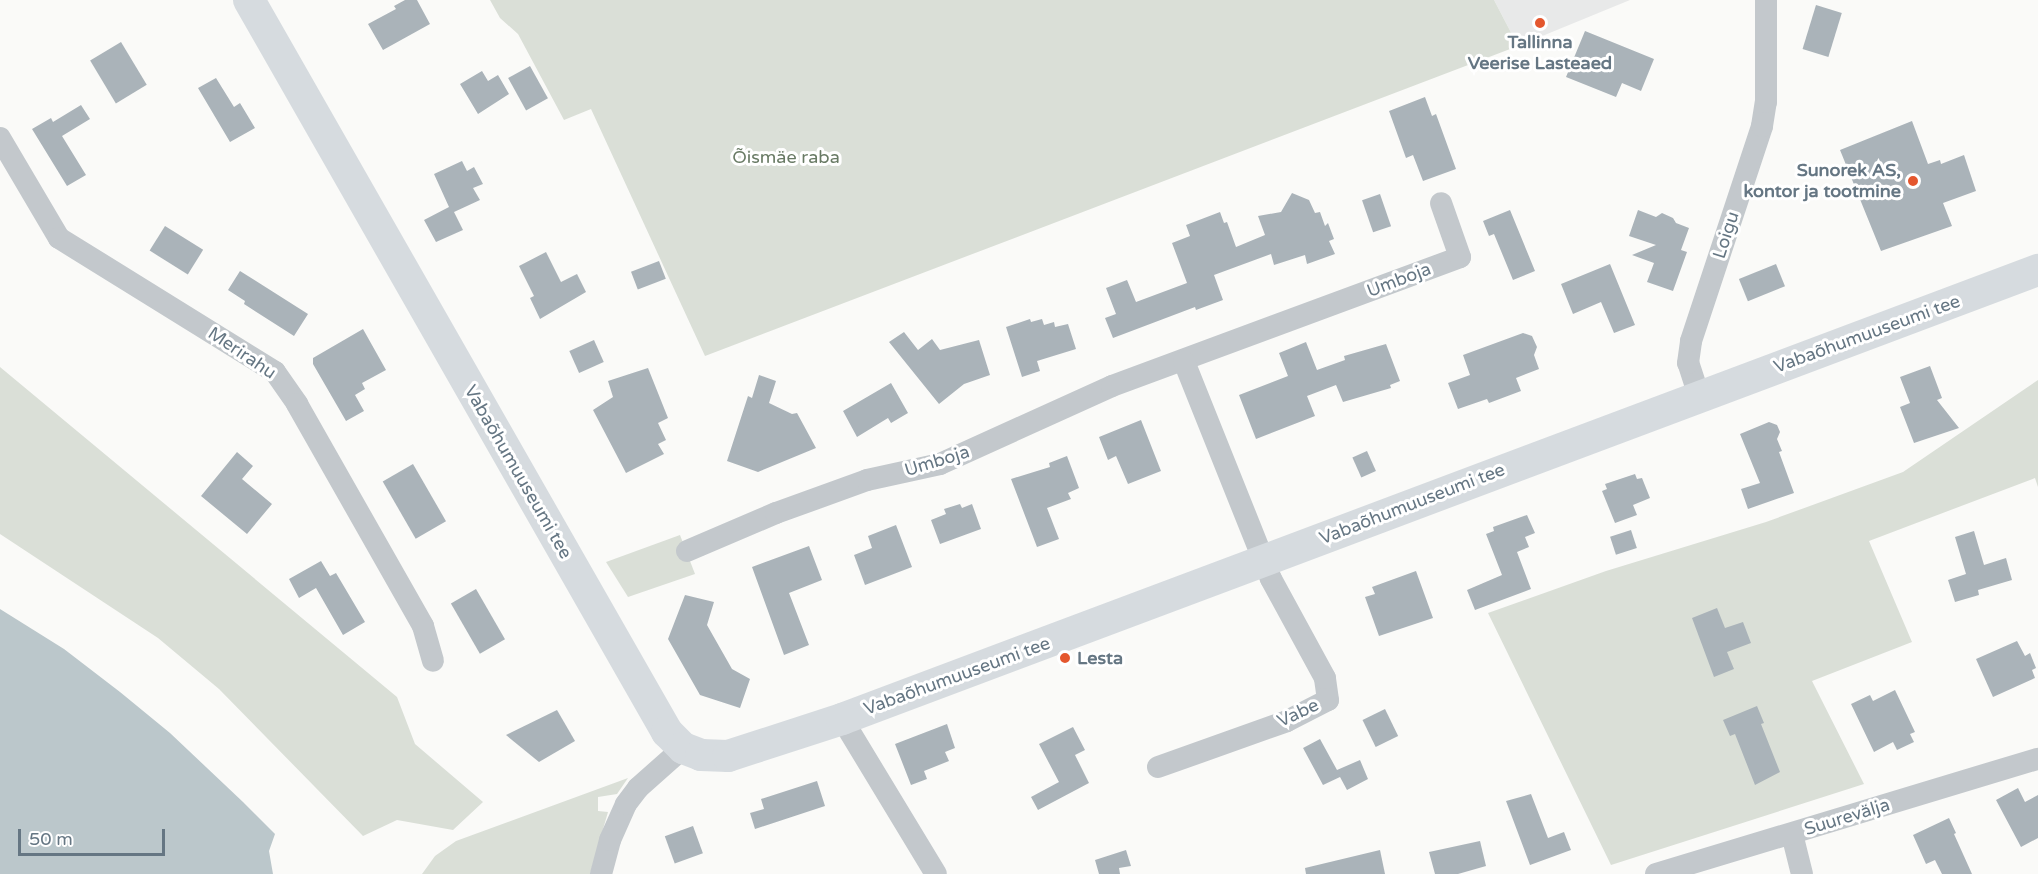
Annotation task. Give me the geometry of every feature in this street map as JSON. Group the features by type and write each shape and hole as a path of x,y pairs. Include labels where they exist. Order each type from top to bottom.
{"street":[{"name":"Vabaõhumuuseumi tee","path":"249,0 667,732 683,748 700,755 728,756 842,719 2038,270"},
{"name":"Loigu","path":"1699,396 1688,363 1691,341 1762,126 1766,102 1766,0"},
{"name":"Merirahu","path":"0,138 59,238 275,372 297,404 423,626 433,661"},
{"name":"Umboja","path":"687,551 776,513 867,480 940,464 1113,386 1184,362 1460,257 1441,203"},
{"path":"1184,362 1264,561"},
{"name":"Vabe","path":"1158,767 1287,721 1328,699 1325,678 1264,561"},
{"path":"842,719 936,874"},
{"path":"601,874 610,840 626,804 638,788 683,748"},
{"name":"Suurevälja","path":"1656,874 2038,759"},
{"path":"1792,834 1802,874"}],"shaded area":[{"name":"Tallinna Veerise Lasteaed","path":"1494,0 1630,0 1518,46"},
{"path":"0,609 64,649 120,692 170,733 243,802 275,834 269,851 273,874 0,874"}],"green space":[{"name":"Õismäe raba","path":"490,0 1494,0 1518,46 705,356 591,109 564,120 518,34 500,18"},
{"path":"0,367 397,697 415,744 483,802 453,830 397,820 363,836 219,689 158,638 0,534"},
{"path":"2038,380 2038,487 2035,478 1869,541 1912,642 1812,681 1864,784 1611,865 1488,613 1606,571 1766,522 1903,472"},
{"path":"680,535 695,574 628,597 606,562"},
{"path":"628,778 617,794 598,797 598,811 608,812 590,874 422,874 435,856 456,841"}],"building":[{"path":"405,0 417,0 430,24 383,50 368,24 396,9 394,6"},
{"path":"1816,5 1842,13 1828,57 1803,49"},
{"path":"1585,31 1654,59 1641,91 1622,83 1616,97 1566,77"},
{"path":"121,42 147,85 116,103 90,61"},
{"path":"530,66 548,98 526,110 508,78"},
{"path":"482,71 488,81 498,75 509,94 478,114 460,84"},
{"path":"216,78 234,107 240,103 255,128 230,142 198,88"},
{"path":"1425,97 1432,116 1436,114 1456,169 1423,181 1413,155 1406,158 1389,111"},
{"path":"81,105 90,119 62,136 86,175 67,186 32,129 51,118 53,122"},
{"name":"Sunorek AS, kontor ja tootmine","path":"1912,121 1928,164 1940,160 1941,164 1964,155 1976,191 1943,203 1952,226 1881,251 1840,150"},
{"path":"462,161 467,171 474,167 483,184 473,188 480,200 454,212 463,230 436,242 424,220 449,207 434,174"},
{"path":"1292,193 1309,200 1315,213 1320,212 1325,226 1328,223 1334,239 1329,241 1335,254 1307,264 1305,255 1274,265 1271,254 1214,275 1223,300 1196,310 1195,307 1113,338 1105,318 1116,314 1106,288 1127,280 1136,302 1187,283 1172,243 1190,236 1186,225 1220,212 1224,223 1227,222 1236,247 1265,235 1258,216 1281,212"},
{"path":"1380,194 1391,226 1373,232 1362,200"},
{"path":"1510,210 1535,271 1513,280 1494,234 1489,236 1483,221"},
{"path":"1638,210 1656,217 1662,213 1673,218 1676,223 1689,228 1681,250 1687,252 1673,291 1647,282 1654,263 1632,255 1656,245 1629,236"},
{"path":"165,226 203,250 188,274 150,251"},
{"path":"546,252 561,282 577,274 586,292 540,319 530,298 534,296 519,266"},
{"path":"659,261 666,279 638,289 631,272"},
{"path":"1610,264 1635,325 1614,333 1601,302 1573,314 1561,284"},
{"path":"1776,264 1785,286 1748,301 1739,279"},
{"path":"240,271 308,314 294,336 244,304 245,301 228,290"},
{"path":"1030,319 1031,322 1042,319 1044,325 1054,322 1055,327 1068,324 1076,349 1037,361 1040,371 1022,377 1006,327"},
{"path":"363,329 386,370 362,383 365,389 355,395 364,411 346,421 313,364 313,358"},
{"path":"904,332 918,350 932,339 940,350 979,340 990,375 964,384 939,404 889,342"},
{"path":"1523,333 1532,336 1537,347 1534,355 1539,369 1516,378 1521,391 1489,403 1487,399 1458,409 1448,383 1470,375 1463,355"},
{"path":"594,340 604,362 579,373 569,351"},
{"path":"1306,342 1317,370 1345,360 1344,356 1386,344 1400,381 1390,385 1391,388 1343,402 1336,385 1307,396 1315,416 1256,439 1239,395 1288,376 1279,353"},
{"path":"1930,366 1942,398 1937,400 1959,428 1914,443 1900,407 1910,403 1900,377"},
{"path":"648,368 668,418 658,423 666,440 658,444 664,454 626,473 593,410 613,397 608,381"},
{"path":"759,375 776,381 769,403 792,414 797,413 816,448 758,472 727,461 748,396 752,398"},
{"path":"891,383 908,413 891,423 888,418 857,437 843,411"},
{"path":"1141,420 1161,471 1128,484 1116,456 1108,460 1099,437"},
{"path":"1769,422 1777,425 1780,432 1777,439 1782,451 1779,452 1794,493 1748,509 1741,489 1760,483 1740,434"},
{"path":"1367,451 1376,471 1361,478 1352,458"},
{"path":"237,452 253,466 242,479 272,504 247,534 201,496"},
{"path":"1067,456 1079,488 1068,493 1071,499 1047,508 1059,539 1037,547 1011,479 1050,467 1049,463"},
{"path":"413,464 446,521 416,539 383,482"},
{"path":"1635,474 1637,479 1642,478 1650,498 1633,505 1637,515 1615,523 1602,491 1607,489 1605,484"},
{"path":"960,504 962,508 972,504 981,529 940,544 931,520 946,514 944,509"},
{"path":"1527,515 1535,533 1525,537 1529,547 1517,552 1531,589 1475,610 1467,590 1502,575 1486,534 1494,531 1493,527"},
{"path":"896,525 912,567 865,585 854,555 872,548 868,536"},
{"path":"1631,530 1637,548 1616,555 1610,537"},
{"path":"1974,531 1984,565 2006,558 2012,580 1978,590 1979,595 1955,602 1948,580 1966,574 1955,537"},
{"path":"809,546 822,580 789,593 809,645 784,655 752,567"},
{"path":"321,561 330,576 336,573 365,622 343,635 316,588 299,598 289,579"},
{"path":"1416,571 1433,618 1379,636 1365,597 1375,594 1372,587"},
{"path":"476,589 505,639 480,654 451,604"},
{"path":"685,595 714,602 707,625 732,669 750,679 740,708 700,695 668,639"},
{"path":"1717,608 1725,628 1743,622 1751,643 1727,652 1734,669 1714,677 1692,618"},
{"path":"2017,641 2025,656 2030,653 2036,668 2032,670 2035,678 1993,697 1976,659"},
{"path":"1895,690 1915,732 1910,734 1914,742 1897,750 1893,742 1874,752 1851,704 1870,695 1873,701"},
{"path":"1757,706 1764,723 1761,724 1780,772 1755,785 1735,734 1730,736 1723,720"},
{"path":"1385,709 1398,736 1376,747 1363,720"},
{"path":"557,710 575,741 539,762 506,735"},
{"path":"947,724 955,748 945,752 949,761 924,771 927,779 911,785 895,744"},
{"path":"1073,727 1085,750 1075,755 1089,783 1038,810 1031,797 1059,782 1039,744"},
{"path":"1320,739 1337,770 1360,760 1368,779 1347,790 1340,777 1323,785 1303,748"},
{"path":"817,781 825,806 755,829 750,813 764,809 761,799"},
{"path":"2018,788 2025,802 2038,795 2038,838 2021,847 1996,800"},
{"path":"1531,794 1548,838 1564,832 1571,850 1530,865 1506,801"},
{"path":"1949,818 1972,874 1942,874 1935,860 1926,864 1913,835"},
{"path":"693,826 703,853 675,864 665,836"},
{"path":"1480,841 1486,866 1458,874 1435,874 1429,852"},
{"path":"1126,850 1131,866 1119,868 1120,874 1099,874 1095,860"},
{"path":"1380,850 1385,874 1306,874 1305,868"}],"place":[{"name":"Tallinna Veerise Lasteaed","path":"1540,23"},
{"name":"Sunorek AS, kontor ja tootmine","path":"1913,181"},
{"name":"Lesta","path":"1065,658"}]}
